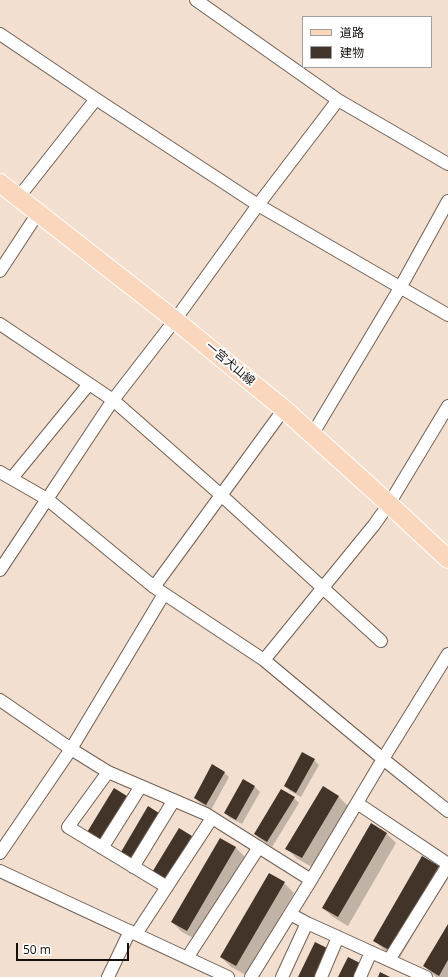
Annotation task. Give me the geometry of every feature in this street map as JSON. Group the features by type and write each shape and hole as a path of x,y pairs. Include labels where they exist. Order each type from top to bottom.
{"main road":[{"name":"一宮犬山線","path":"0,183 175,320 284,409 448,559"}],"street":[{"path":"196,0 338,100 448,164"},
{"path":"0,34 258,205 448,316"},
{"path":"18,198 96,99"},
{"path":"0,570 113,400 175,320 258,205 338,100"},
{"path":"312,434 400,288 448,201"},
{"path":"0,271 38,213"},
{"path":"0,324 113,400 221,495 382,641"},
{"path":"12,478 89,384"},
{"path":"264,660 374,525 389,504 448,406"},
{"path":"154,587 284,409"},
{"path":"0,472 47,499 154,587 264,660 448,811"},
{"path":"0,853 71,749 164,594"},
{"path":"251,977 448,654"},
{"path":"0,700 71,749 108,772 206,814 311,880"},
{"path":"108,772 68,827 167,887"},
{"path":"102,848 141,786"},
{"path":"133,867 174,800"},
{"path":"357,803 448,864 389,960"},
{"path":"108,977 133,933 167,887 212,818"},
{"path":"187,958 259,847"},
{"path":"0,871 228,977"},
{"path":"290,914 307,924 389,960 400,972 426,977"},
{"path":"282,977 307,924"},
{"path":"321,977 338,937"},
{"path":"360,977 372,952"}],"building":[{"path":"302,752 315,759 296,793 284,786"},
{"path":"212,764 225,772 206,805 194,798"},
{"path":"243,779 255,786 236,820 224,813"},
{"path":"323,786 339,796 302,858 285,849"},
{"path":"114,788 127,796 100,842 86,834"},
{"path":"281,789 295,797 267,842 254,834"},
{"path":"148,806 162,815 134,860 121,852"},
{"path":"371,823 387,833 338,917 322,908"},
{"path":"179,828 192,836 165,882 151,874"},
{"path":"220,838 236,847 187,931 171,922"},
{"path":"422,856 439,866 389,950 373,941"},
{"path":"269,873 285,882 236,966 220,957"},
{"path":"448,924 448,960 439,976 423,966"},
{"path":"315,942 329,949 316,977 298,977"},
{"path":"348,957 362,964 356,977 338,977"},
{"path":"380,972 390,977 378,977"}]}
